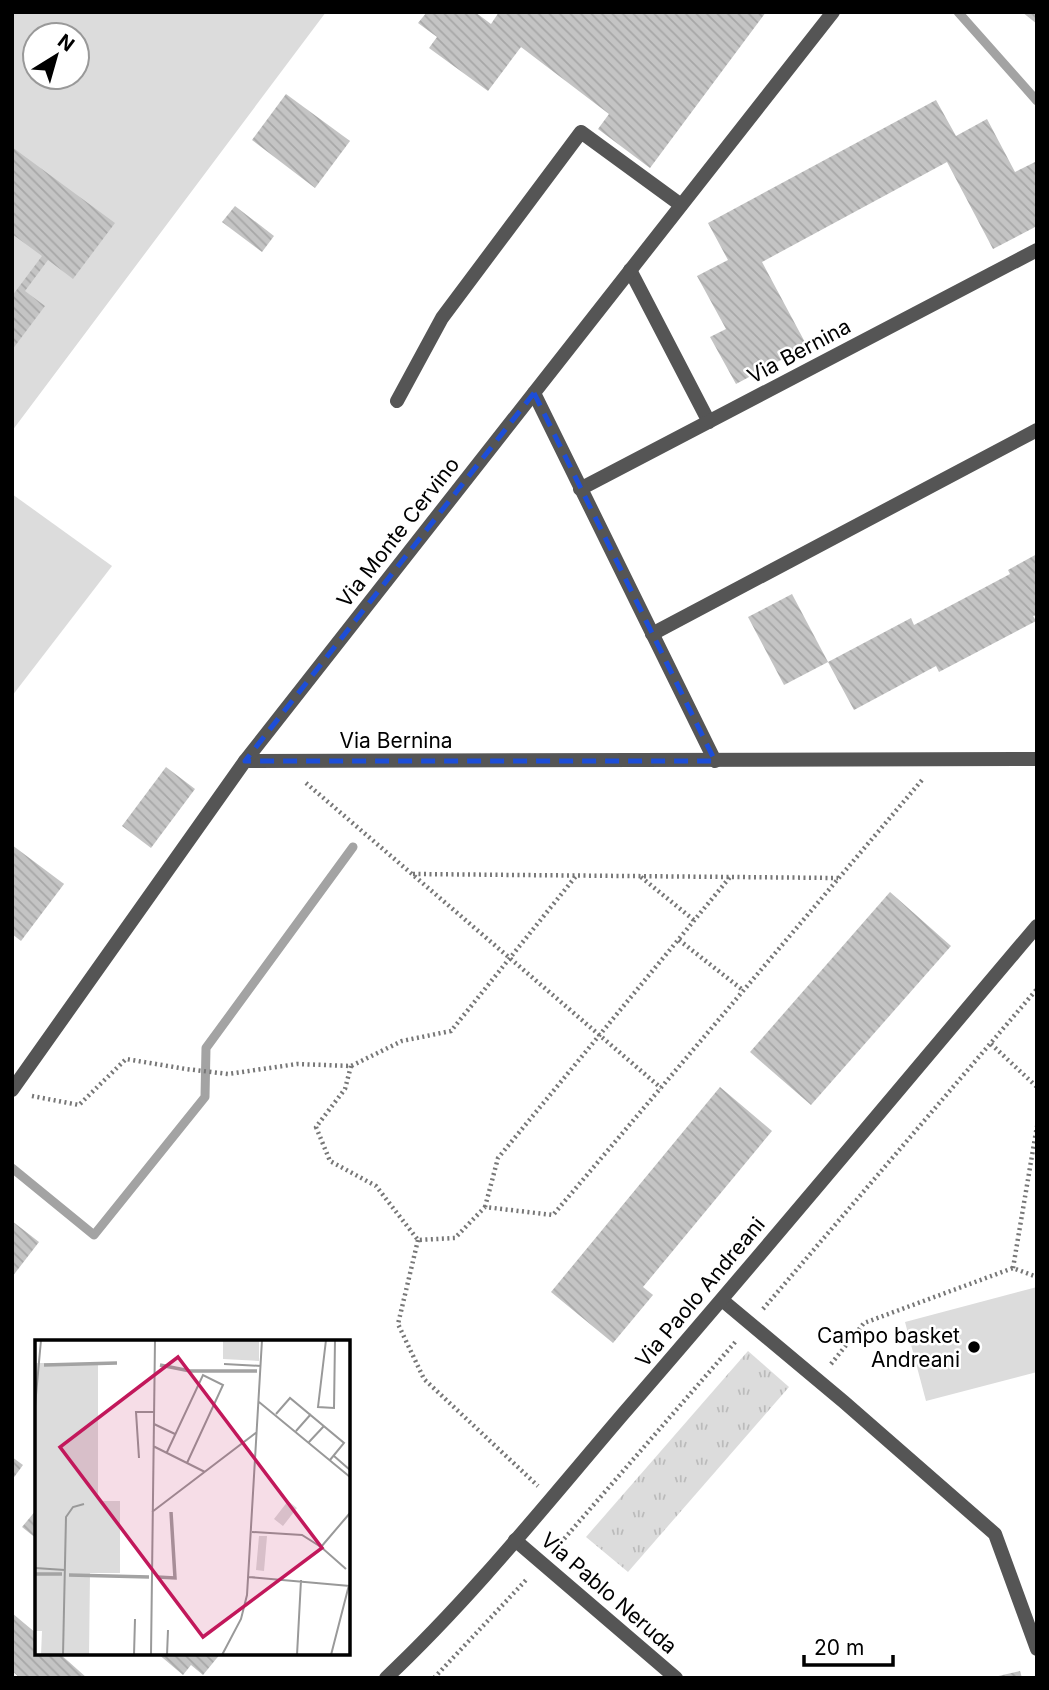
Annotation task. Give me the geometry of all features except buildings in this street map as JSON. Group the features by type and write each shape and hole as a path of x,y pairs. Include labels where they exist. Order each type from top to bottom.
{"street":[{"name":"Via Monte Cervino","path":"12,1090 245,761 833,12"},
{"path":"397,401 442,318 581,132 681,205"},
{"name":"Via Bernina","path":"580,489 1037,250"},
{"path":"630,270 709,422"},
{"path":"534,393 715,761"},
{"path":"652,634 1037,430"},
{"name":"Via Bernina","path":"245,761 1037,759"},
{"name":"Via Paolo Andreani","path":"386,1678 429,1637 515,1540 722,1300 1037,926"},
{"path":"722,1300 995,1534 1037,1649"},
{"name":"Via Pablo Neruda","path":"515,1540 676,1678"}],"path":[{"path":"485,1207 553,1215 939,761"},
{"path":"304,781 661,1088"},
{"path":"412,874 839,878"},
{"path":"36,1084 27,1095 79,1105 126,1059 228,1074 298,1065 351,1066 402,1041 450,1031 576,876"},
{"path":"640,876 695,921"},
{"path":"418,1240 455,1238 485,1207 498,1158 730,877"},
{"path":"679,940 744,990"},
{"path":"991,1044 1037,1087"},
{"path":"351,1066 345,1089 316,1127 330,1161 376,1186 418,1240"},
{"path":"1013,1268 1037,1126"},
{"path":"418,1240 398,1324 424,1379 551,1498"},
{"path":"818,1380 864,1323 1013,1268 1037,1277"}],"highlighted area":[{"path":"534,393 715,761 245,761"}],"green space":[{"path":"12,12 326,12 12,431"},
{"path":"12,494 112,566 12,696"},
{"name":"Campo basket Andreani","path":"1037,1287 1037,1372 926,1401 905,1322"},
{"path":"748,1351 789,1387 628,1572 586,1537"}],"waterway":[{"path":"958,12 1037,101"},
{"path":"12,1168 94,1235 205,1097 206,1048 353,847"}],"place":[{"name":"Campo basket Andreani","path":"974,1347"}]}
